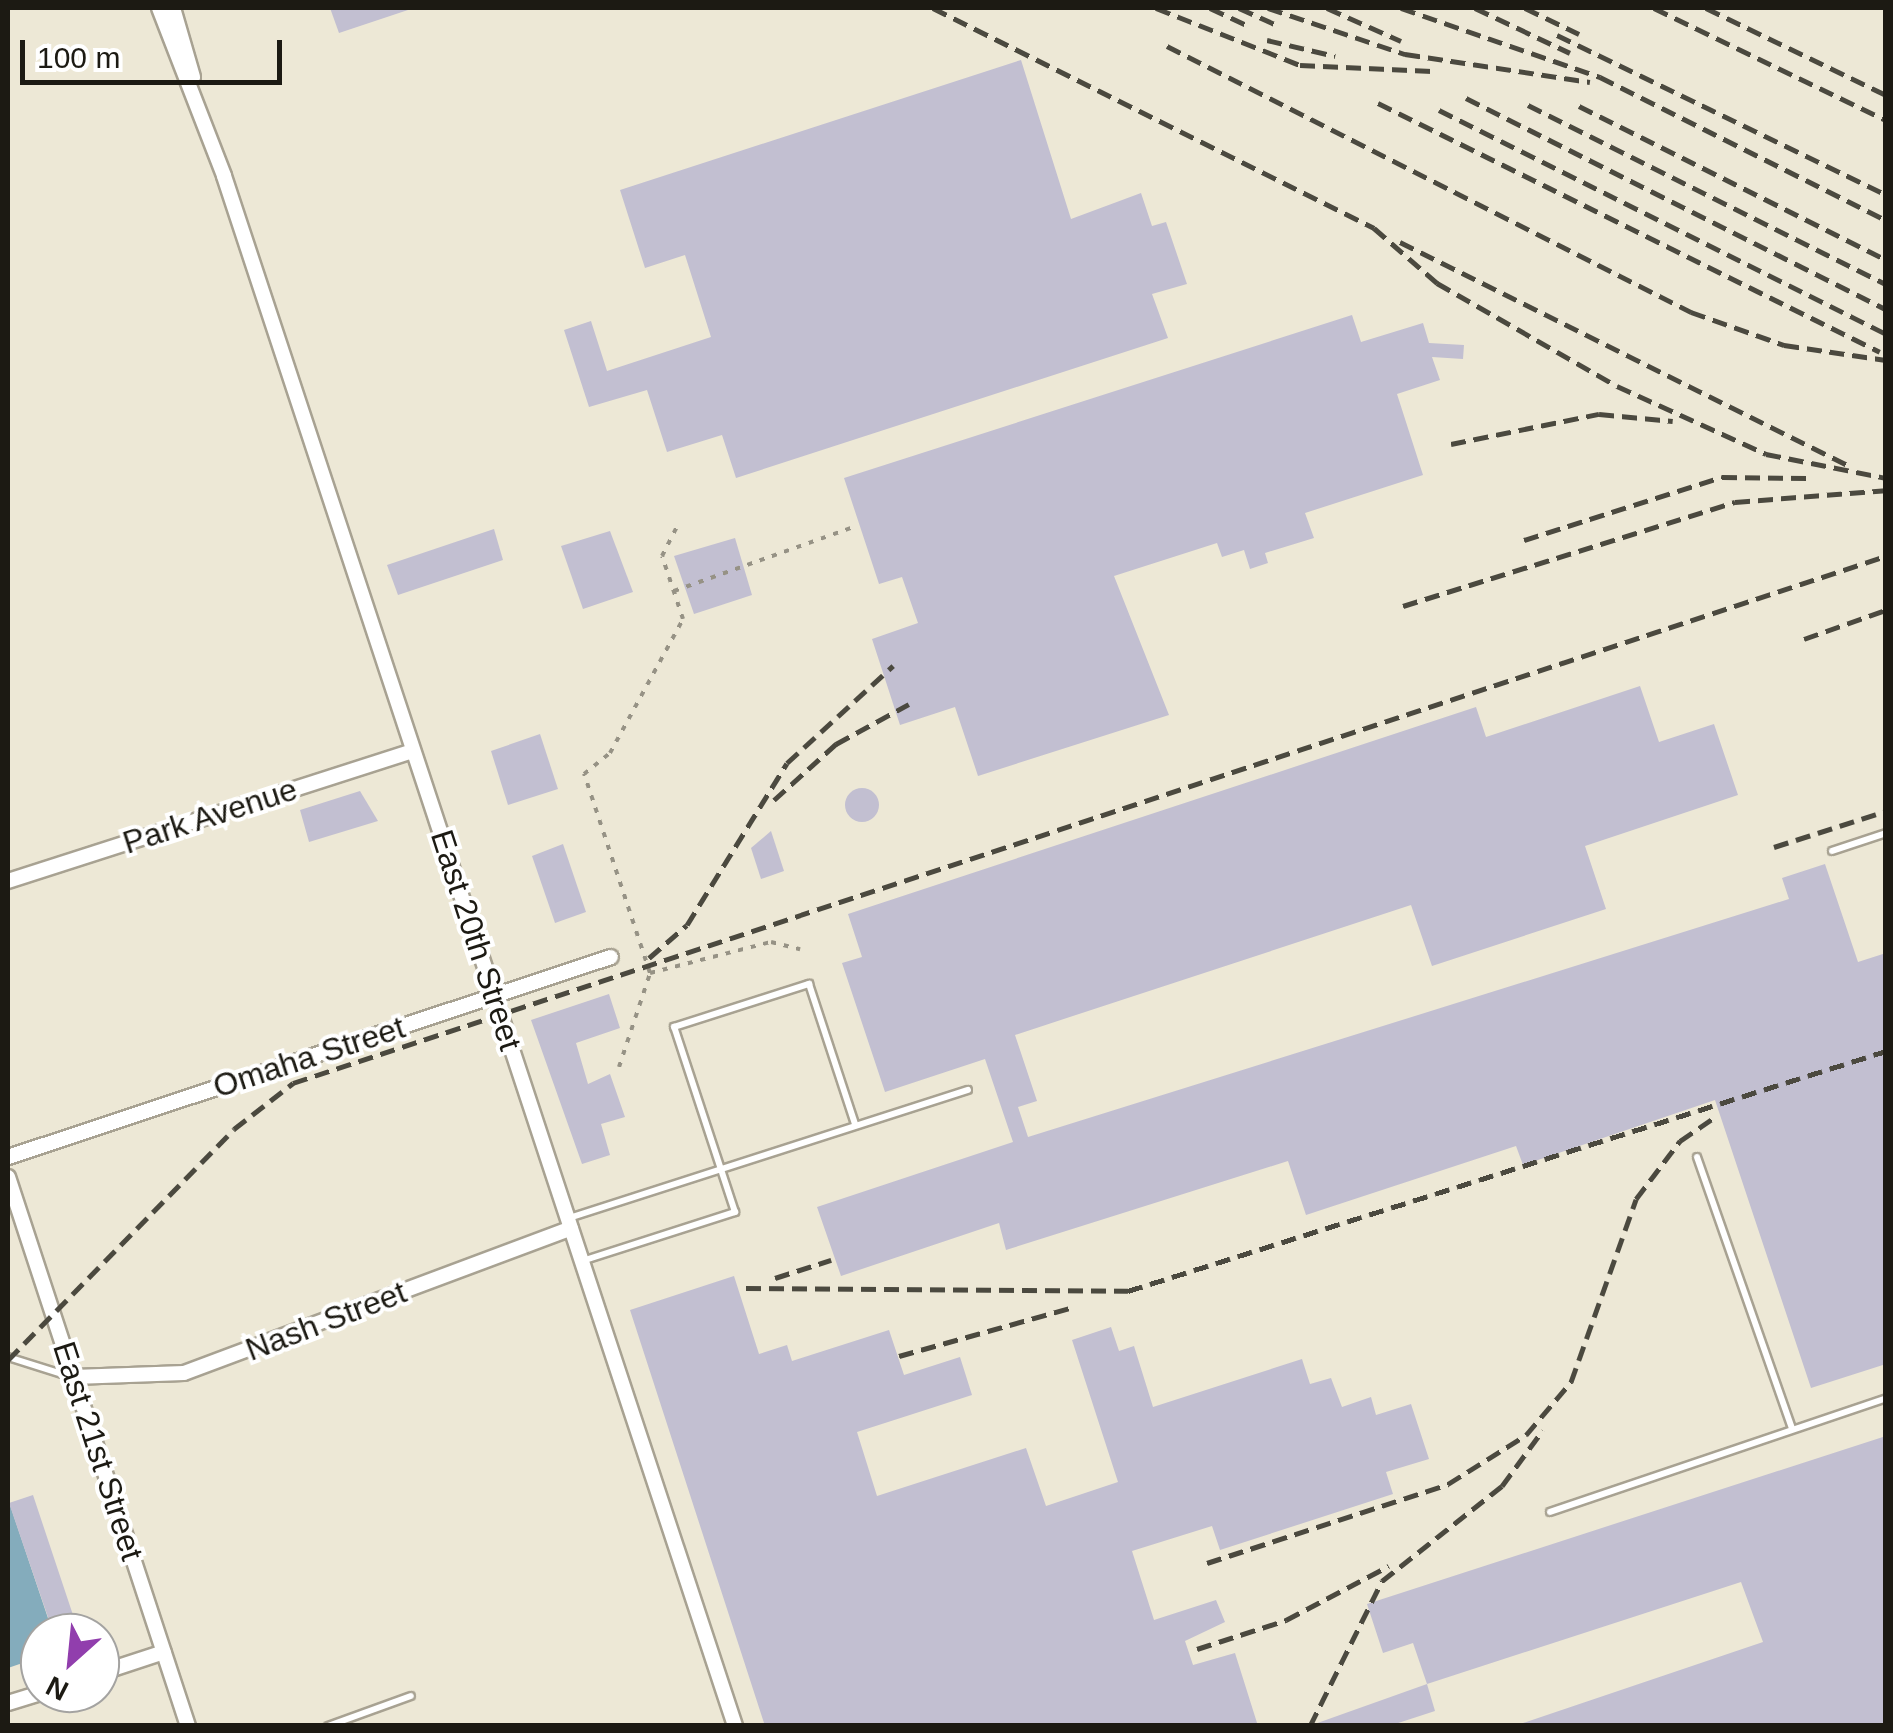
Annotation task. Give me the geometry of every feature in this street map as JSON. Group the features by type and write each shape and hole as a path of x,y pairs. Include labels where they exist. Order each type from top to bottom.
{"street":[{"name":"East 20th Street","path":"159,8 216,154"},
{"name":"East 20th Street","path":"173,8 216,154 735,1726"},
{"name":"Park Avenue","path":"8,881 413,751"},
{"name":"Omaha Street","path":"8,1157 611,957"},
{"name":"East 21st Street","path":"8,1177 188,1726"},
{"name":"Nash Street","path":"74,1377 184,1373 569,1223"},
{"path":"120,1666 164,1652"}],"lane":[{"path":"1832,851 1886,833"},
{"path":"582,1261 735,1212 674,1027 809,984 856,1124"},
{"path":"569,1223 720,1166 968,1090"},
{"path":"1697,1158 1792,1429"},
{"path":"8,1357 74,1377"},
{"path":"1550,1512 1886,1398"},
{"path":"328,1726 411,1696"}],"path":[{"path":"618,1068 650,973 584,774 610,753 683,618 662,556 678,522"},
{"path":"674,591 851,528"},
{"path":"650,973 771,942 800,948"}],"water":[{"path":"8,1499 46,1613 20,1613 20,1664 8,1668"}],"building":[{"path":"330,8 407,8 408,10 339,33"},
{"path":"1021,60 1071,219 1141,193 1152,226 1166,222 1187,284 1152,294 1168,338 736,478 722,435 667,452 647,390 589,407 564,330 591,321 607,371 711,337 685,255 645,268 620,190"},
{"path":"1352,315 1361,342 1423,323 1429,343 1464,345 1463,359 1432,357 1440,380 1397,394 1423,475 1305,513 1314,538 1265,553 1268,563 1250,569 1244,550 1222,557 1217,543 1114,576 1169,715 978,776 955,707 900,725 872,639 918,623 902,577 879,584 844,478"},
{"path":"494,529 503,560 398,595 387,565"},
{"path":"610,531 633,592 583,609 561,546"},
{"path":"735,538 752,595 694,614 674,556"},
{"path":"1640,686 1659,742 1714,724 1738,795 1585,846 1606,909 1432,966 1411,905 1015,1035 1037,1101 1018,1107 1028,1137 1789,899 1782,878 1825,864 1858,962 1886,953 1886,1364 1811,1388 1715,1100 1523,1165 1516,1146 1306,1215 1288,1161 1006,1250 999,1223 841,1276 817,1207 1013,1142 985,1059 885,1092 842,963 862,957 848,914 1476,707 1486,737"},
{"path":"540,734 558,789 508,805 491,751"},
{"path":"862,788 874,793 879,805 874,817 862,822 850,817 845,805 850,793"},
{"path":"360,791 378,821 309,842 300,810"},
{"path":"771,831 784,871 761,879 751,848"},
{"path":"563,844 586,912 555,923 532,856"},
{"path":"609,994 620,1028 576,1043 588,1084 610,1074 625,1117 601,1124 610,1155 582,1164 531,1020"},
{"path":"734,1276 759,1354 787,1345 792,1361 889,1330 904,1375 960,1357 972,1395 857,1432 877,1496 1026,1448 1046,1506 1118,1482 1072,1340 1111,1327 1119,1351 1134,1346 1153,1407 1302,1359 1310,1384 1331,1378 1342,1407 1371,1397 1376,1415 1411,1404 1429,1459 1386,1472 1393,1494 1220,1550 1212,1526 1132,1551 1154,1620 1216,1600 1225,1622 1185,1641 1193,1665 1235,1653 1258,1726 765,1726 630,1310"},
{"path":"1886,1436 1886,1726 1514,1726 1763,1642 1741,1582 1427,1684 1413,1643 1383,1653 1367,1604"},
{"path":"33,1495 72,1613 47,1613 9,1503"},
{"path":"1427,1684 1435,1711 1389,1726 1309,1726"}],"railway":[{"path":"933,8 1374,228 1437,283 1617,386 1766,454 1886,478"},
{"path":"1156,8 1300,65 1432,71"},
{"path":"1210,8 1251,27"},
{"path":"1239,8 1279,26"},
{"path":"1268,8 1405,54 1590,82"},
{"path":"1327,8 1401,41"},
{"path":"1401,8 1600,77 1886,220"},
{"path":"1475,8 1570,53"},
{"path":"1525,8 1579,34"},
{"path":"1654,8 1886,120"},
{"path":"1706,8 1886,95"},
{"path":"1557,35 1886,195"},
{"path":"1267,40 1335,56"},
{"path":"1167,46 1691,312 1784,345 1886,360"},
{"path":"1466,98 1886,309"},
{"path":"1378,103 1880,352"},
{"path":"1528,105 1886,284"},
{"path":"1579,106 1886,260"},
{"path":"1439,110 1886,334"},
{"path":"1400,242 1847,465"},
{"path":"1451,444 1599,414 1673,421"},
{"path":"1524,540 1722,477 1808,478"},
{"path":"1403,606 1735,502 1886,490"},
{"path":"8,1360 234,1129 293,1083 1886,556"},
{"path":"1804,639 1886,610"},
{"path":"649,958 687,925 787,763 893,666"},
{"path":"774,800 836,744 909,704"},
{"path":"1774,847 1886,811"},
{"path":"746,1288 1128,1291 1886,1051"},
{"path":"1207,1563 1448,1484 1526,1435 1571,1382 1636,1199 1680,1141 1715,1117"},
{"path":"775,1278 831,1260"},
{"path":"899,1356 1070,1308"},
{"path":"1310,1726 1382,1581 1502,1486 1543,1430"},
{"path":"1197,1649 1286,1620 1389,1566"}]}
